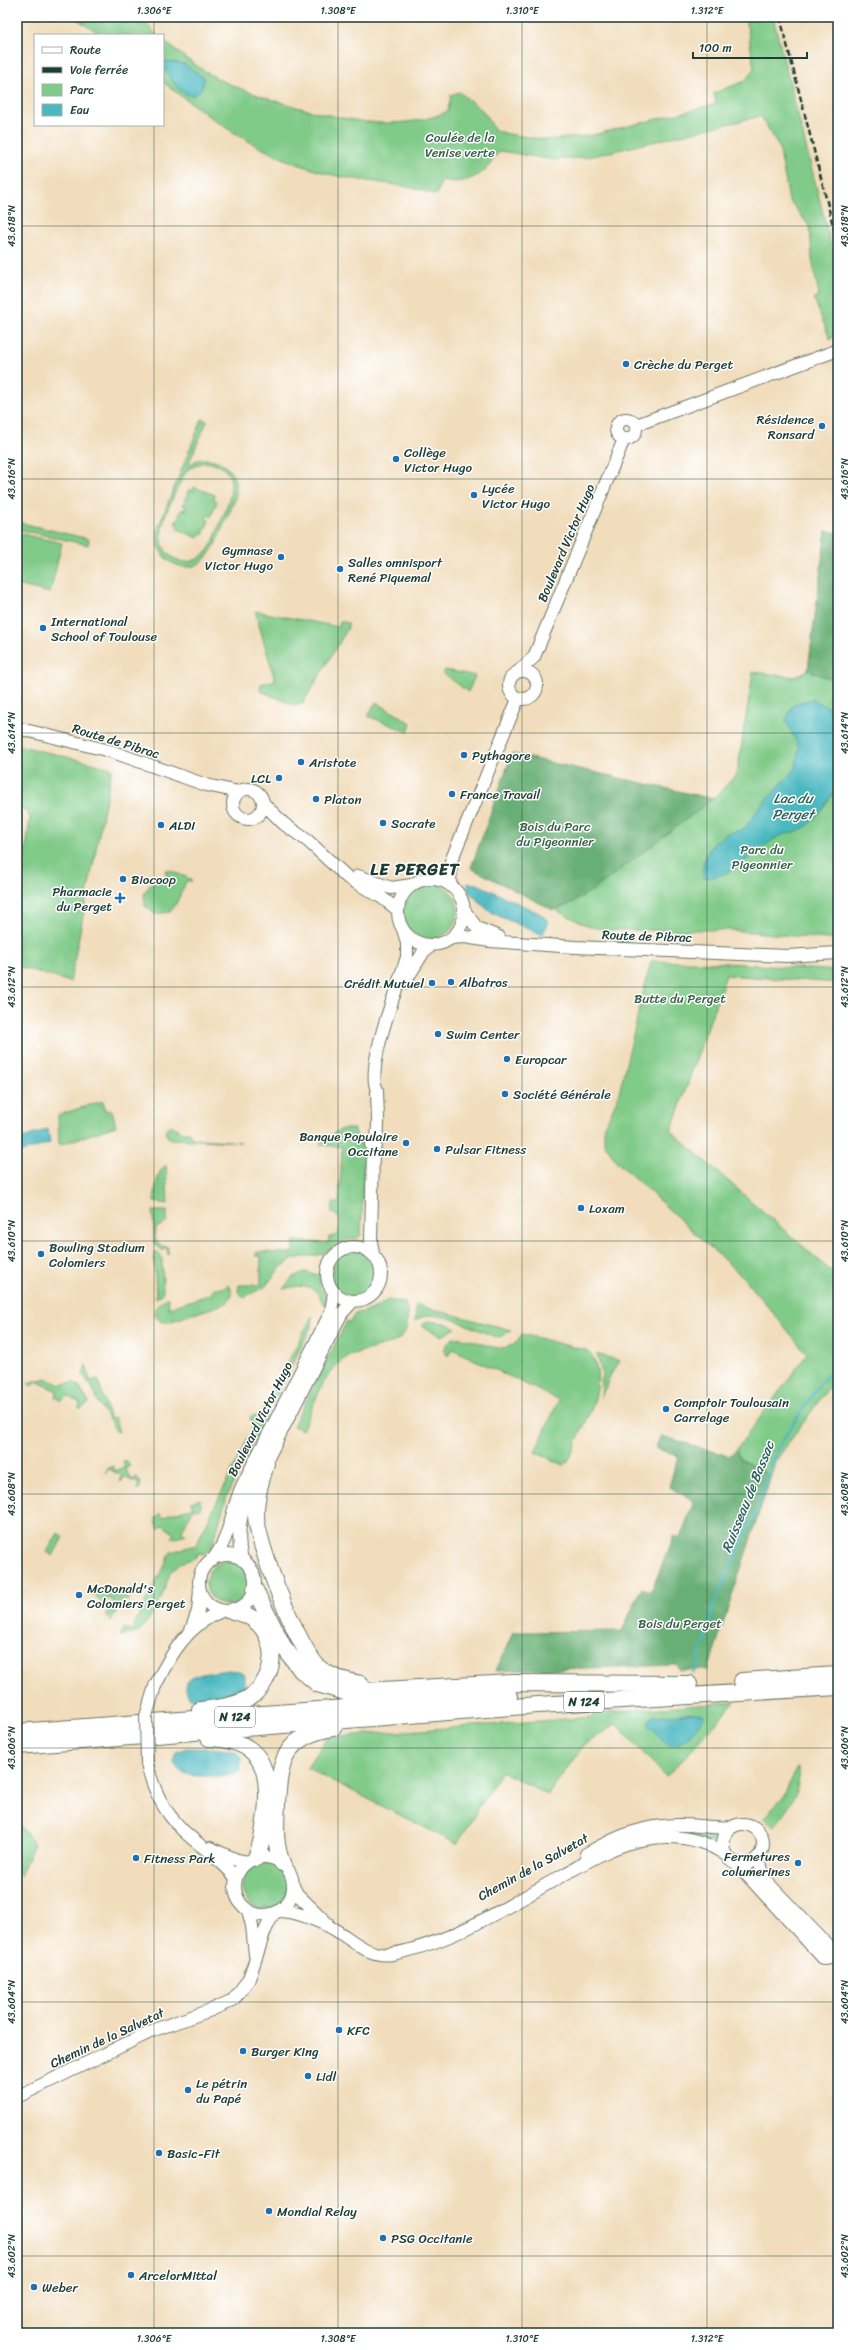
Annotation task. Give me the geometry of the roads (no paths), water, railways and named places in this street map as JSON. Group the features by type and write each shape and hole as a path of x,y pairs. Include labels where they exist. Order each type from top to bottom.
{"highway":[{"path":"266,1463 258,1491 256,1513 257,1529 275,1582 305,1650 319,1668 332,1676 346,1681 397,1688"},
{"path":"254,1590 283,1646 309,1678 318,1684 345,1692 512,1683 689,1684"},
{"path":"72,1728 215,1708 234,1704 249,1697 266,1681 272,1657 270,1645 266,1635 256,1620 249,1614 227,1610"},
{"name":"N 124","path":"17,1732 689,1684 838,1675"},
{"name":"N 124","path":"17,1746 538,1705 838,1687"},
{"path":"282,1863 275,1840 276,1812 279,1772 287,1753 305,1736 316,1731 387,1721 407,1715"},
{"path":"123,1738 226,1738 242,1744 255,1754 262,1762 267,1780 264,1830 252,1860"}],"main road":[{"path":"636,425 838,350"},
{"path":"624,418 629,419 636,425 636,431 633,436 624,439 616,432 618,422 624,418"},
{"name":"Boulevard Victor Hugo","path":"534,676 534,657 624,439"},
{"name":"Boulevard Victor Hugo","path":"520,671 534,657"},
{"path":"520,671 529,672 534,676 537,685 535,692 528,699 518,699 510,693 508,683 511,676 520,671"},
{"path":"450,884 451,861 518,699"},
{"name":"Route de Pibrac","path":"17,728 110,751 206,786 239,792"},
{"name":"Route de Pibrac","path":"206,786 233,804"},
{"path":"284,824 254,817 247,818 239,815 233,804 234,798 239,792 248,789 255,791 260,796 263,804 284,824 308,841 348,878 381,897 398,910"},
{"path":"254,817 261,812 263,804"},
{"path":"344,873 351,873 391,888 412,885 429,879 451,861"},
{"path":"389,1013 414,966 424,951 434,944 450,938 460,927 464,910 459,894 450,884 429,879"},
{"path":"371,1225 367,1237 358,1246 340,1250 329,1262 326,1275 334,1292 342,1298 353,1301 370,1296 379,1285 381,1268 374,1254 371,1241 373,1151 376,1146 377,1128 377,1090 375,1085 377,1058 407,956 407,943 398,910 402,896 412,885"},
{"name":"Route de Pibrac","path":"464,910 477,928 507,941"},
{"path":"403,929 415,940 425,944 434,944"},
{"name":"Route de Pibrac","path":"450,938 466,937 575,947 786,956 838,953"},
{"name":"Route de Pibrac","path":"786,956 802,960 838,961"},
{"path":"358,1246 374,1254"},
{"name":"Boulevard Victor Hugo","path":"212,1560 222,1548 242,1486 331,1312 334,1292"},
{"name":"Boulevard Victor Hugo","path":"242,1560 239,1538 241,1516 246,1501 337,1322 342,1313 353,1301"},
{"path":"191,1631 198,1611 202,1571 212,1560 227,1555 242,1560 248,1564 254,1576 254,1590 249,1601 203,1620 191,1631 176,1649 155,1686 146,1716 146,1763 161,1804 181,1828 202,1845 236,1878"},
{"path":"200,1590 208,1603 227,1610"},
{"path":"736,1863 748,1864 758,1857 763,1845 759,1832 747,1824 732,1827 728,1831 723,1842 726,1855 736,1863 823,1958 838,1956"},
{"name":"Chemin de la Salvetat","path":"352,1940 386,1948 439,1932 473,1916 610,1840 630,1832 664,1825 684,1825 703,1828 732,1827"},
{"name":"Chemin de la Salvetat","path":"17,2098 154,2030 227,2003 246,1985 252,1973 255,1958 276,1912 296,1913 330,1927 370,1952 384,1954 404,1951 440,1939 473,1924 615,1848 645,1839 690,1838 706,1842 726,1855"},
{"path":"202,1845 237,1860 252,1860 267,1857 282,1863 289,1870 293,1886 289,1900 276,1912 262,1915 248,1910 238,1898 235,1889 236,1878 252,1860"},
{"path":"758,1857 764,1880 838,1956"},
{"name":"Chemin de la Salvetat","path":"293,1886 297,1894 330,1927"},
{"name":"Chemin de la Salvetat","path":"248,1910 252,1926 255,1958"}],"water":[{"path":"164,62 184,64 203,77 204,82 201,89 196,94 190,95 184,93 169,76 165,69"},
{"name":"Lac du Perget","path":"811,699 828,707 838,716 840,757 838,781 834,792 821,811 807,826 776,838 742,863 723,874 703,878 703,864 707,853 713,844 726,834 744,829 760,807 796,768 799,747 786,720 793,705"},
{"path":"468,883 477,884 541,914 549,922 542,935 490,912 468,891"},
{"path":"48,1129 50,1143 17,1154 17,1140"},
{"path":"228,1670 239,1671 245,1676 245,1688 240,1692 219,1699 204,1700 190,1698 186,1690 190,1679 204,1674"},
{"path":"698,1713 703,1714 704,1718 689,1736 674,1745 668,1745 648,1725 649,1720 654,1716"},
{"path":"186,1748 215,1748 236,1752 241,1759 240,1771 230,1775 188,1775 181,1771 174,1762 176,1752"}],"waterway":[{"name":"Ruisseau de Bassac","path":"693,1673 699,1664 700,1653 706,1639 713,1605 756,1512 772,1461 784,1438 819,1385 838,1364"}],"railway":[{"path":"780,17 838,245"}],"place":[{"name":"Crèche du Perget","path":"626,364"},
{"name":"Résidence Ronsard","path":"822,426"},
{"name":"Collège Victor Hugo","path":"396,459"},
{"name":"Lycée Victor Hugo","path":"474,495"},
{"name":"Gymnase Victor Hugo","path":"281,557"},
{"name":"Salles omnisport René Piquemal","path":"340,569"},
{"name":"International School of Toulouse","path":"43,628"},
{"name":"Pythagore","path":"464,755"},
{"name":"Aristote","path":"301,762"},
{"name":"LCL","path":"279,778"},
{"name":"France Travail","path":"452,794"},
{"name":"Platon","path":"316,799"},
{"name":"Socrate","path":"383,823"},
{"name":"ALDI","path":"161,825"},
{"name":"Biocoop","path":"123,879"},
{"name":"Pharmacie du Perget","path":"120,898"},
{"name":"Albatros","path":"451,982"},
{"name":"Crédit Mutuel","path":"432,983"},
{"name":"Swim Center","path":"438,1034"},
{"name":"Europcar","path":"507,1059"},
{"name":"Société Générale","path":"505,1094"},
{"name":"Banque Populaire Occitane","path":"406,1143"},
{"name":"Pulsar Fitness","path":"437,1149"},
{"name":"Loxam","path":"581,1208"},
{"name":"Bowling Stadium Colomiers","path":"41,1254"},
{"name":"Comptoir Toulousain Carrelage","path":"666,1409"},
{"name":"McDonald's Colomiers Perget","path":"79,1595"},
{"name":"Fitness Park","path":"136,1858"},
{"name":"Fermetures columerines","path":"798,1863"},
{"name":"KFC","path":"339,2030"},
{"name":"Burger King","path":"243,2051"},
{"name":"Lidl","path":"308,2076"},
{"name":"Le pétrin du Papé","path":"188,2090"},
{"name":"Basic-Fit","path":"159,2153"},
{"name":"Mondial Relay","path":"269,2211"},
{"name":"PSG Occitanie","path":"383,2238"},
{"name":"ArcelorMittal","path":"131,2275"},
{"name":"Weber","path":"34,2287"}],"district":[{"name":"LE PERGET","path":"415,869"}],"park label":[{"name":"Coulée de la Venise verte","path":"460,144"},
{"name":"Bois du Parc du Pigeonnier","path":"555,834"},
{"name":"Parc du Pigeonnier","path":"762,856"},
{"name":"Butte du Perget","path":"680,998"},
{"name":"Bois du Perget","path":"680,1623"}]}
